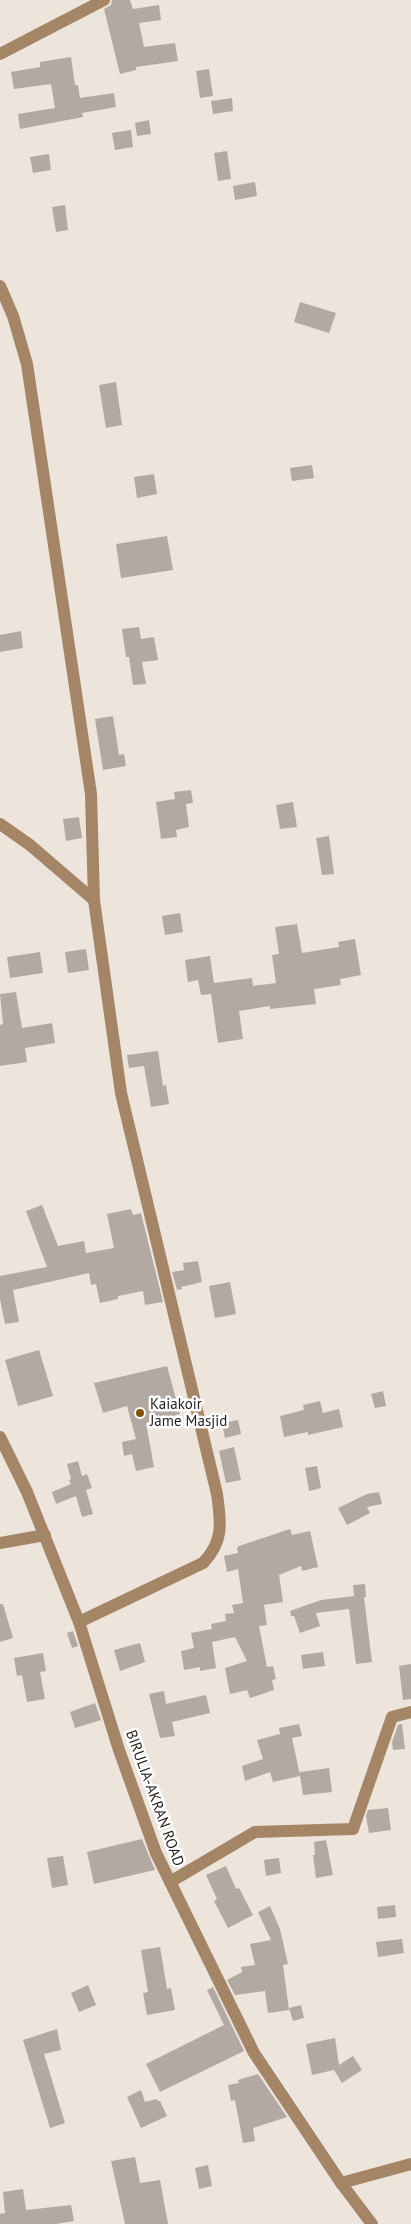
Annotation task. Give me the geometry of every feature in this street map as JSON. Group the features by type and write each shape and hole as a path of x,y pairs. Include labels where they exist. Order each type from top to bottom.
{"street":[{"path":"0,54 104,0"},
{"path":"0,286 14,316 27,364 91,794 94,900 121,1093 218,1494 221,1524 218,1540 212,1553 202,1563 79,1622"},
{"path":"0,824 30,845 94,900"},
{"name":"BIRULIA-AKRAN ROAD","path":"0,1437 27,1492 79,1622 119,1750 156,1853 254,2053 341,2183 372,2224"},
{"path":"0,1543 45,1535"},
{"path":"170,1882 255,1832 353,1829 392,1717 411,1712"},
{"path":"341,2183 411,2164"}],"building":[{"path":"112,0 130,0 133,9 159,5 161,20 139,23 144,47 175,43 178,61 136,67 136,70 120,74 104,9 111,5"},
{"path":"71,57 75,85 78,85 80,98 114,93 116,107 82,113 83,117 20,129 18,114 55,108 51,84 14,89 11,72 40,67 40,62"},
{"path":"209,69 213,96 200,98 196,71"},
{"path":"232,98 233,111 213,114 211,101"},
{"path":"149,120 151,134 137,136 135,123"},
{"path":"131,130 133,147 115,150 112,133"},
{"path":"227,151 231,179 218,181 214,153"},
{"path":"49,154 51,170 33,173 30,157"},
{"path":"255,182 257,196 235,200 233,186"},
{"path":"65,205 68,230 56,232 52,207"},
{"path":"300,302 336,313 329,333 294,322"},
{"path":"116,382 122,425 106,428 99,385"},
{"path":"312,465 314,478 292,481 290,468"},
{"path":"154,474 157,494 137,498 134,477"},
{"path":"167,536 173,570 121,578 116,544"},
{"path":"139,627 141,639 154,637 158,660 142,662 146,684 133,685 122,629"},
{"path":"21,631 23,648 0,652 0,635"},
{"path":"113,716 119,755 124,754 126,766 103,770 95,719"},
{"path":"191,790 193,803 186,804 189,827 176,830 177,837 161,839 156,802 175,799 174,792"},
{"path":"293,802 297,827 280,829 276,805"},
{"path":"79,817 82,838 66,841 63,819"},
{"path":"329,836 334,874 322,875 316,838"},
{"path":"180,913 183,932 165,935 162,916"},
{"path":"297,924 302,953 339,947 338,942 355,939 361,975 340,979 341,985 314,989 316,1004 270,1009 270,1006 239,1011 243,1039 218,1043 211,994 201,995 198,980 188,982 185,960 210,956 214,983 252,978 253,986 276,983 272,955 279,954 275,927"},
{"path":"86,949 89,970 68,973 65,952"},
{"path":"40,952 43,973 10,978 7,957"},
{"path":"16,992 22,1028 52,1023 55,1043 25,1048 27,1062 0,1066 0,1025 3,1024 0,994"},
{"path":"158,1051 163,1086 166,1085 169,1104 151,1107 144,1066 129,1068 127,1055"},
{"path":"42,1205 58,1246 84,1241 86,1253 114,1248 107,1214 131,1209 133,1215 141,1213 163,1302 145,1305 143,1291 118,1296 118,1299 100,1303 96,1284 91,1285 89,1273 13,1290 19,1322 5,1324 0,1299 0,1276 47,1267 26,1211"},
{"path":"198,1261 202,1282 181,1287 182,1289 177,1290 172,1272 184,1270 183,1263"},
{"path":"230,1282 236,1314 215,1318 209,1286"},
{"path":"39,1350 53,1396 18,1406 5,1360"},
{"path":"167,1366 180,1414 146,1423 154,1467 136,1471 132,1454 124,1456 122,1442 136,1439 127,1406 103,1413 94,1383"},
{"path":"383,1391 386,1406 375,1408 371,1394"},
{"path":"320,1401 323,1413 339,1409 343,1427 308,1435 308,1432 284,1437 280,1416 304,1410 303,1405"},
{"path":"238,1420 241,1434 225,1438 222,1423"},
{"path":"234,1447 241,1480 226,1483 219,1451"},
{"path":"78,1461 82,1476 87,1474 92,1488 86,1490 93,1514 82,1517 76,1496 56,1504 52,1492 71,1484 67,1464"},
{"path":"317,1466 321,1488 309,1491 305,1468"},
{"path":"379,1492 382,1504 367,1507 370,1513 347,1525 338,1508 367,1494"},
{"path":"290,1529 292,1535 310,1531 318,1567 302,1571 301,1566 279,1575 283,1602 264,1605 267,1625 259,1626 267,1667 273,1666 276,1679 272,1680 274,1690 250,1698 247,1690 230,1694 225,1668 247,1661 235,1637 212,1642 216,1668 200,1671 200,1667 184,1670 181,1651 194,1648 191,1633 212,1629 211,1624 226,1621 225,1614 234,1613 232,1605 243,1603 238,1569 227,1572 224,1556 238,1553 237,1548 239,1546"},
{"path":"365,1584 366,1597 364,1597 372,1662 356,1664 349,1609 316,1613 320,1626 300,1633 294,1616 291,1616 290,1611 321,1600 354,1596 353,1585"},
{"path":"0,1604 3,1604 13,1638 0,1642"},
{"path":"73,1631 78,1646 72,1648 67,1633"},
{"path":"140,1643 145,1662 120,1671 114,1650"},
{"path":"323,1652 325,1666 303,1669 301,1655"},
{"path":"43,1653 46,1671 40,1672 45,1699 27,1702 22,1675 17,1676 14,1658"},
{"path":"411,1664 411,1699 403,1700 399,1666"},
{"path":"164,1691 166,1704 206,1695 210,1713 172,1722 175,1736 160,1738 149,1694"},
{"path":"95,1703 101,1720 75,1728 70,1712"},
{"path":"299,1724 302,1736 292,1738 300,1775 300,1772 329,1768 332,1792 303,1795 300,1776 273,1782 270,1772 245,1781 242,1766 263,1759 257,1740 280,1734 279,1728"},
{"path":"402,1724 405,1749 393,1750 392,1742 398,1725"},
{"path":"388,1808 391,1830 369,1833 366,1816 368,1810"},
{"path":"142,1839 155,1870 94,1884 87,1852"},
{"path":"326,1840 333,1875 316,1878 313,1855 315,1855 314,1842"},
{"path":"63,1856 68,1885 52,1888 47,1858"},
{"path":"279,1858 281,1873 266,1876 264,1860"},
{"path":"226,1866 236,1889 239,1888 253,1915 228,1928 214,1901 217,1899 206,1875"},
{"path":"395,1905 396,1917 378,1919 377,1907"},
{"path":"270,1906 280,1929 288,1964 283,1965 289,2010 268,2013 265,1991 235,1995 227,1980 242,1972 241,1967 255,1965 250,1944 271,1940 258,1912"},
{"path":"402,1939 404,1953 378,1957 376,1942"},
{"path":"160,1947 167,1989 171,1988 175,2010 147,2015 143,1993 148,1992 141,1950"},
{"path":"88,1985 96,2005 79,2012 71,1993"},
{"path":"213,1987 244,2051 160,2092 146,2064 224,2025 207,1990"},
{"path":"301,2005 304,2018 293,2021 289,2008"},
{"path":"57,2029 61,2050 44,2054 65,2123 50,2128 23,2040"},
{"path":"335,2038 339,2065 353,2056 362,2070 342,2083 334,2070 312,2075 306,2044"},
{"path":"258,2074 287,2117 253,2128 255,2141 243,2143 235,2100 231,2101 228,2085 239,2083 238,2080"},
{"path":"141,2090 145,2102 157,2099 160,2101 167,2116 141,2128 127,2097"},
{"path":"135,2157 140,2183 160,2180 168,2224 125,2224 111,2161"},
{"path":"208,2165 212,2186 199,2189 195,2168"},
{"path":"23,2189 26,2210 71,2205 74,2221 56,2224 0,2224 0,2214 5,2213 3,2192"}],"place":[{"name":"Kaiakoir Jame Masjid","path":"140,1413"}]}
